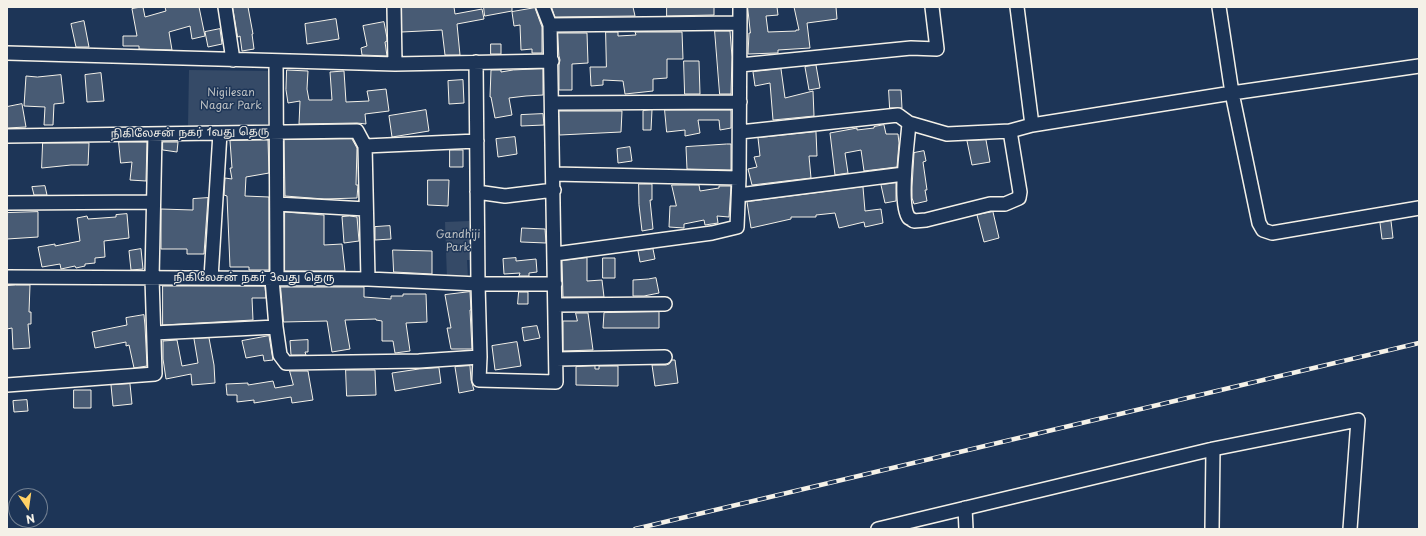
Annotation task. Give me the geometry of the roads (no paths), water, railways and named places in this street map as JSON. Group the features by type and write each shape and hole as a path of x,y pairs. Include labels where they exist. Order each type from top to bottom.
{"street":[{"path":"225,7 233,60"},
{"path":"394,7 395,64"},
{"path":"476,62 480,357 479,380 556,382 552,61 550,25 542,7"},
{"path":"555,254 712,233 738,227 740,7"},
{"path":"740,65 911,48 937,49 932,7"},
{"path":"1017,7 1032,125"},
{"path":"1219,7 1232,93 1259,223 1263,230 1272,234 1419,208"},
{"path":"550,25 740,23"},
{"path":"7,53 395,64 552,61"},
{"path":"276,61 277,204 275,279 276,327 280,355 286,363 419,361 480,357"},
{"path":"740,132 898,115 909,122 947,134 1010,131 1032,125 1232,93 1419,66"},
{"path":"552,103 740,102"},
{"path":"909,122 904,174 906,210 909,218 914,221 926,220 990,204 1005,204 1019,198 1020,192 1010,131"},
{"name":"நிகிலேசன் நகர் 1வது தெரு","path":"7,136 358,131 365,146"},
{"path":"211,278 220,133"},
{"path":"7,385 155,374 152,278 155,134"},
{"path":"368,279 365,146 477,141"},
{"path":"553,174 739,178"},
{"path":"739,195 904,174"},
{"path":"478,192 505,196 554,190"},
{"path":"7,203 153,202"},
{"path":"277,204 366,209"},
{"name":"நிகிலேசன் நகர் 3வது தெரு","path":"7,277 368,279 478,284 555,284"},
{"path":"555,305 665,304"},
{"path":"154,333 276,327"},
{"path":"556,359 664,357"},
{"path":"878,529 1213,449 1358,420 1350,529"},
{"path":"1212,529 1213,449"},
{"path":"965,508 966,529"}],"railway":[{"path":"635,529 1419,343"}],"park label":[{"name":"Nigilesan Nagar Park","path":"231,99"},
{"name":"Gandhiji Park","path":"458,241"}]}
